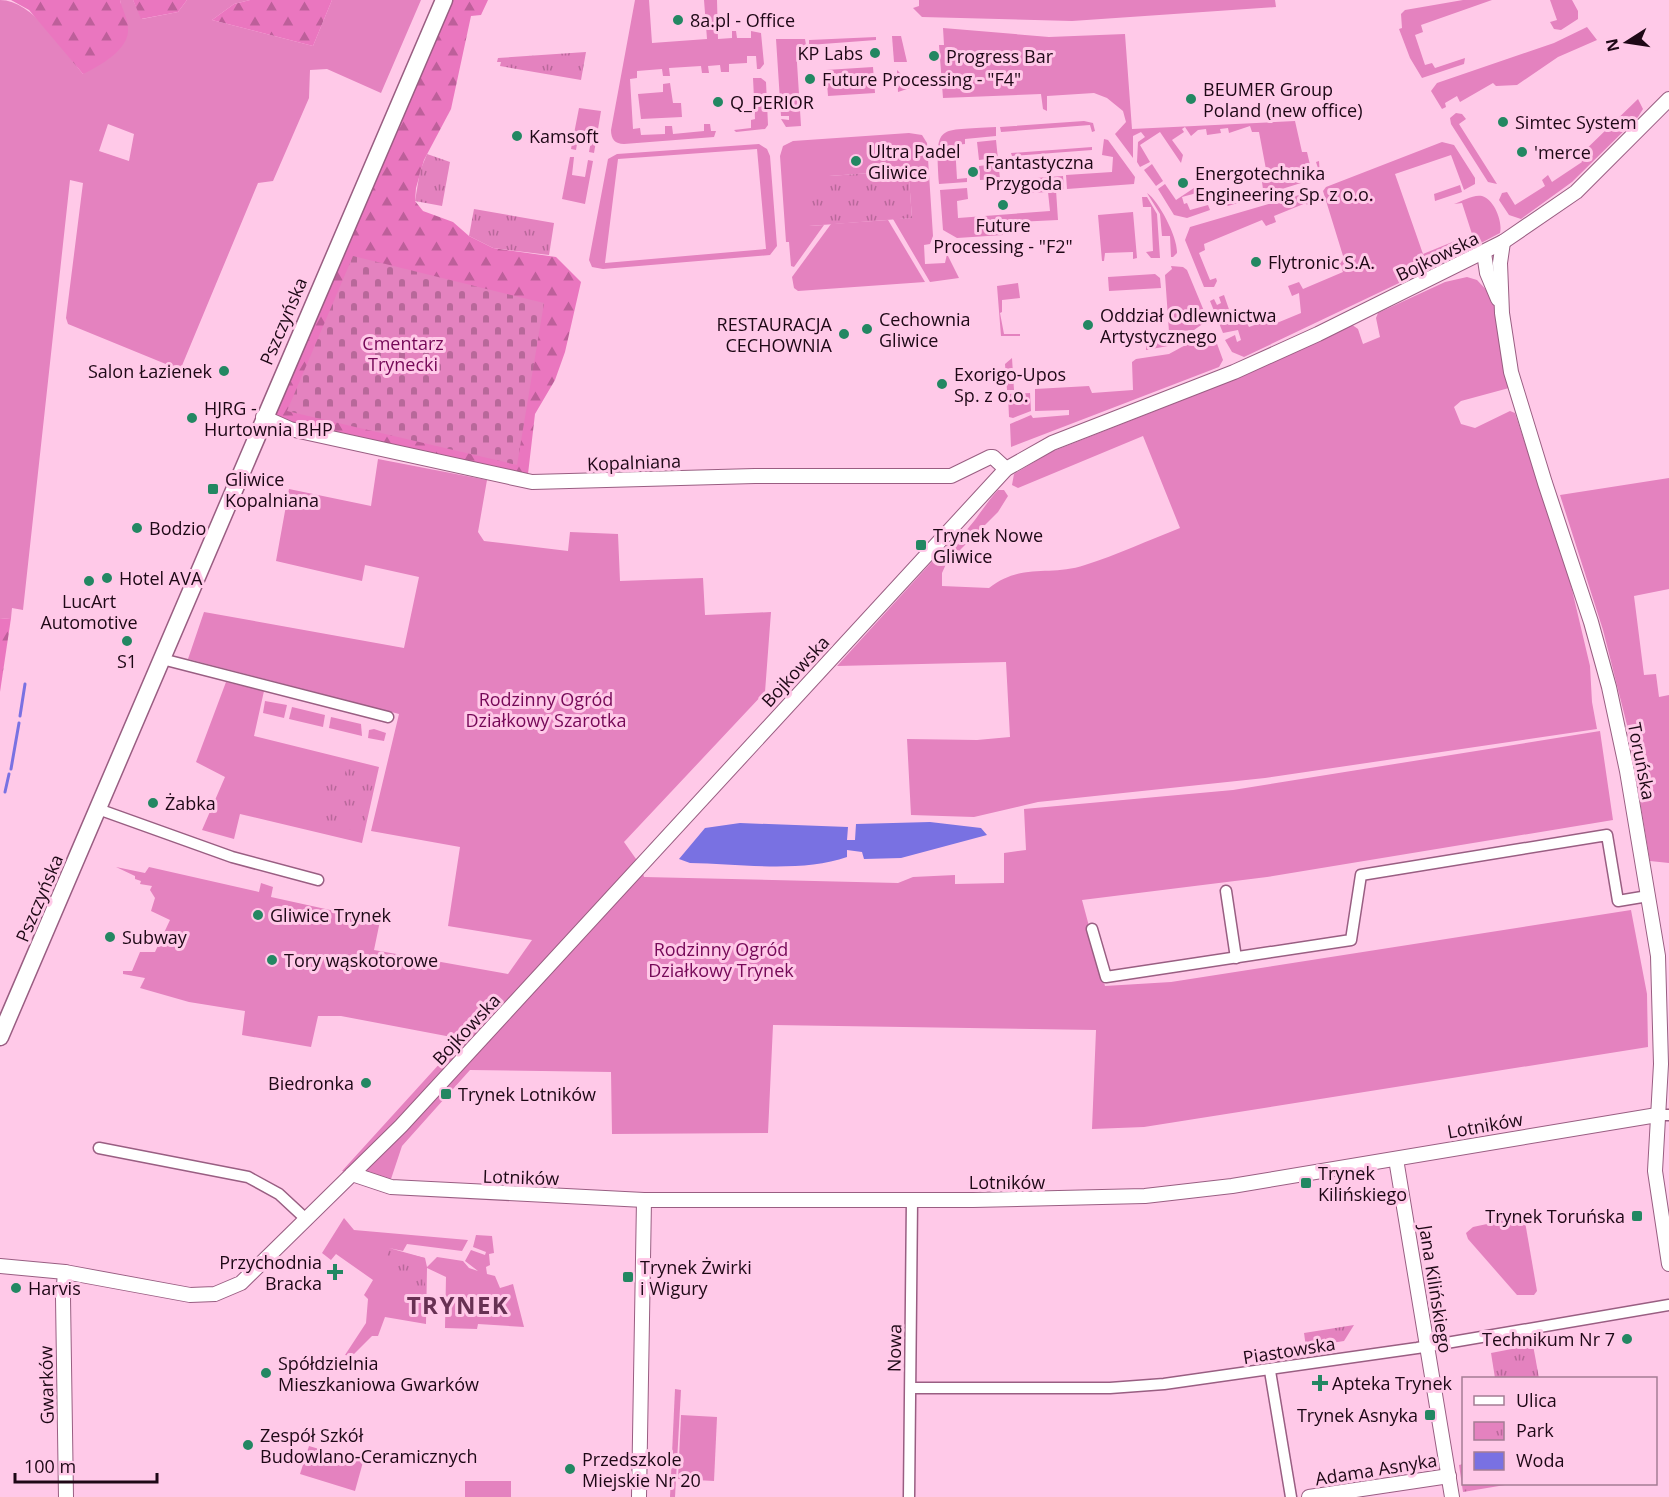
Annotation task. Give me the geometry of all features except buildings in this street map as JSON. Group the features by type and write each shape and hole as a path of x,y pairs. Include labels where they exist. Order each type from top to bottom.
{"main road":[{"name":"Pszczyńska","path":"0,1037 263,417 444,0"}],"street":[{"name":"Bojkowska","path":"4,1266 65,1272 190,1295 215,1294 241,1283 307,1220 438,1086 1006,469 1052,443 1234,372 1484,253 1576,192 1669,99"},
{"name":"Toruńska","path":"1503,242 1494,274 1519,402 1592,622 1609,687 1658,956 1662,1012 1663,1115 1654,1171 1669,1264"},
{"path":"1454,268 1473,269 1494,274 1494,260 1484,253"},
{"name":"Kopalniana","path":"263,417 279,425 308,433 532,482 755,476 951,476 990,457 1006,469"},
{"path":"162,659 388,717"},
{"path":"98,808 232,857 318,880"},
{"path":"1092,929 1106,977 1352,940 1360,875 1607,835 1618,901 1648,896"},
{"path":"1226,891 1236,958"},
{"name":"Lotników","path":"352,1174 391,1187 644,1200 1064,1199 1155,1196 1232,1186 1663,1115"},
{"path":"99,1148 248,1177 279,1194 307,1220"},
{"name":"Jana Kilińskiego","path":"1396,1159 1452,1497"},
{"path":"639,1497 644,1200"},
{"name":"Nowa","path":"909,1497 912,1200"},
{"name":"Gwarków","path":"65,1272 63,1298 66,1497"},
{"name":"Piastowska","path":"910,1388 1110,1388 1270,1371 1669,1305"},
{"name":"Adama Asnyka","path":"1270,1371 1291,1497"},
{"name":"Adama Asnyka","path":"1308,1497 1449,1476"}],"green space":[{"path":"0,0 12,2 35,17 57,40 83,74 121,4 120,0 133,0 142,19 178,12 187,0 250,0 234,4 212,20 313,46 332,0 421,0 381,93 327,69 310,70 309,98 273,181 258,183 181,368 178,369 68,324 66,318 83,183 70,180 23,610 12,608 11,618 0,619","holes":["108,124 134,134 129,161 99,151"]},
{"path":"11,0 120,0 127,21 127,36 119,50 97,67 83,74 29,10"},
{"path":"133,0 187,0 178,12 141,19"},
{"path":"250,0 332,0 313,46 212,20 234,4"},
{"path":"444,0 488,0 481,15 471,16 451,109 424,160 416,188 415,201 423,211 453,222 469,236 493,248 556,257 581,282 565,352 555,380 535,414 528,474 269,417"},
{"path":"635,0 649,0 652,43 707,39 704,0 717,0 718,39 732,38 732,31 736,31 737,38 751,38 751,31 761,33 764,64 760,69 757,69 756,56 747,56 747,63 729,64 729,72 721,72 720,65 708,66 709,73 702,73 701,66 669,68 670,76 663,76 662,69 637,71 637,78 630,79 633,129 640,128 641,135 665,134 665,126 672,126 673,134 704,131 704,124 710,124 711,131 716,131 714,137 624,144 616,142 613,138 611,130"},
{"path":"919,0 1275,0 1276,7 1072,21 922,17 913,8 919,6"},
{"path":"1463,0 1492,0 1421,25 1423,32 1415,35 1425,65 1432,63 1435,68 1465,58 1464,64 1422,78 1410,58 1399,29 1402,28 1401,14 1405,10"},
{"path":"1550,0 1572,0 1578,11 1578,19 1561,30 1554,29 1550,22 1557,20"},
{"path":"1587,27 1597,40 1558,57 1517,85 1496,86 1493,83 1460,102 1457,96 1445,103 1446,107 1442,109 1431,91 1437,83 1554,43"},
{"path":"943,28 1049,37 1125,34 1132,129 1295,121 1302,152 1307,152 1311,169 1318,168 1316,162 1319,161 1320,177 1228,206 1221,200 1222,194 1225,200 1263,189 1262,182 1268,180 1259,132 1252,132 1250,126 1229,133 1228,128 1220,129 1221,133 1207,135 1206,129 1198,130 1191,136 1185,127 1182,129 1184,132 1172,140 1183,155 1181,163 1160,132 1140,145 1150,162 1140,167 1137,162 1138,142 1145,137 1141,132 1133,136 1133,158 1115,134 1126,122 1123,111 1107,98 1094,93 1047,96 1047,111 1043,109 1041,94 943,98 939,45 944,45"},
{"path":"892,36 901,36 907,62 894,62"},
{"path":"876,37 876,40 809,45 809,40"},
{"path":"776,39 805,39 806,45 796,47 801,126 786,127 781,119 789,120 789,116 781,116"},
{"path":"586,52 581,80 500,66 501,62 497,62 498,58"},
{"path":"873,67 875,93 828,96 826,70"},
{"path":"897,70 910,83 910,88 898,92"},
{"path":"753,78 761,78 766,82 768,125 765,129 736,132 734,130 751,128 751,120 755,119"},
{"path":"670,83 673,103 681,103 682,117 641,119 638,94 663,92 663,84"},
{"path":"1638,99 1643,109 1638,117 1572,182 1521,219 1509,215 1499,200 1502,193 1507,192 1515,205 1545,186 1542,180 1548,175 1552,182 1582,162 1579,156"},
{"path":"579,108 601,111 594,153 589,152 592,135 579,132 576,150 571,149"},
{"path":"1456,113 1462,114 1466,119 1459,124 1497,184 1488,182 1451,124 1450,118"},
{"path":"1084,121 1093,123 1095,131 1092,132 1090,125 1001,132 1000,127"},
{"path":"996,127 996,136 965,139 965,144 955,145 957,179 967,178 967,182 939,184 938,150 944,134 951,130"},
{"path":"909,133 922,135 927,143 933,236 930,244 924,245 925,264 945,263 947,254 959,278 930,282 893,219 912,218 909,179 886,181 885,172 829,176 830,185 809,226 824,225 794,267 791,266 789,242 786,242 780,156 783,146 793,141"},
{"path":"1104,139 1108,140 1135,177 1134,184 1067,189 1066,175 1112,172 1113,157 1102,155"},
{"path":"996,140 1000,179 980,180 979,166 997,164 996,158 979,160 977,142"},
{"path":"1442,142 1454,145 1475,178 1475,184 1464,190 1451,155 1395,174 1423,254 1472,234 1462,203 1454,204 1472,197 1482,196 1494,206 1499,217 1500,233 1244,357 1232,352 1225,340 1235,335 1237,342 1241,340 1238,330 1223,333 1210,301 1214,299 1217,305 1221,303 1219,297 1224,295 1233,321 1244,317 1249,327 1260,323 1258,318 1260,317 1272,325 1301,313 1299,293 1292,296 1288,286 1299,282 1303,289 1343,272 1339,262 1344,259 1323,191 1326,187"},
{"path":"759,144 767,149 770,156 777,246 770,255 603,269 592,267 589,260 608,159 617,154","holes":["757,149 766,249 605,263 618,159"]},
{"path":"1092,147 1092,150 1012,156 1011,153"},
{"path":"427,154 450,162 442,206 415,201 420,171"},
{"path":"570,157 574,157 572,175 585,177 588,160 593,161 585,204 562,199"},
{"path":"1152,164 1163,181 1156,186 1144,170"},
{"path":"885,172 886,181 909,179 912,218 809,226 806,186 829,185 829,176"},
{"path":"1063,176 1064,189 1056,190 1058,220 1016,222 1016,229 1003,230 1003,235 957,238 943,230 940,190 967,188 968,199 957,201 958,218 1050,211 1048,192 1010,194 1009,180"},
{"path":"1165,184 1176,200 1197,186 1200,192 1182,197 1184,204 1187,203 1190,210 1208,205 1210,210 1187,218 1174,215 1158,189"},
{"path":"1460,185 1462,192 1435,201 1434,194"},
{"path":"1147,193 1157,204 1171,230 1177,253 1173,257 1171,257 1170,236 1162,236 1160,214"},
{"path":"1306,193 1310,194 1313,203 1307,205 1306,203 1274,216 1276,222 1266,226 1262,220 1204,244 1205,250 1199,253 1210,280 1216,278 1217,281 1214,287 1204,287 1185,240 1190,227"},
{"path":"1142,197 1147,197 1157,214 1160,258 1151,258 1146,252 1153,251 1151,207 1143,207"},
{"path":"474,209 554,223 549,255 493,248 469,236"},
{"path":"1133,212 1137,258 1133,259 1133,252 1105,253 1104,261 1102,261 1098,215"},
{"path":"888,220 925,282 798,291 794,288 792,277 831,224"},
{"name":"Cmentarz Trynecki","path":"353,256 544,303 517,465 287,411"},
{"path":"1171,266 1183,267 1187,270 1204,311 1204,323 1194,330 1169,332 1165,275 1172,269"},
{"path":"1155,274 1160,278 1161,288 1109,291 1108,277"},
{"path":"1467,277 1477,280 1492,296 1509,388 1461,401 1454,407 1461,424 1475,428 1510,411 1515,413 1569,577 1590,666 1592,702 1597,729 1265,778 1038,802 974,817 911,815 907,739 977,740 1010,737 1006,662 837,666 947,545 963,534 998,490 1004,490 1008,496 998,512 946,564 942,573 942,586 989,588 1001,580 1025,572 1060,570 1085,565 1180,528 1143,436 1018,488 1012,485 1014,474 1051,452 1223,384 1351,324 1358,329 1363,344 1380,337 1376,318 1378,313 1445,282"},
{"path":"1018,283 1020,298 1002,300 1002,312 1000,313 1004,334 1020,334 1020,336 1001,336 997,286"},
{"path":"1204,335 1216,341 1223,360 1219,367 1011,447 1010,424 1031,415 1033,418 1069,415 1069,410 1035,411 1035,389 1089,386 1092,393 1133,390 1132,362 1136,359 1169,354"},
{"path":"1181,338 1168,346 1146,350 1146,341"},
{"path":"1012,358 1014,390 1007,390 1005,364"},
{"path":"1030,393 1031,411 1013,418 1009,417 1008,394"},
{"path":"378,459 487,480 478,532 484,541 568,551 570,532 618,534 620,581 703,578 705,615 771,612 765,692 624,842 641,866 644,877 898,883 913,877 955,875 955,884 1004,883 1004,853 1026,850 1024,809 1233,790 1600,731 1613,820 1267,877 1082,900 1105,986 1171,982 1631,910 1647,994 1648,1047 1144,1127 1092,1129 1096,1030 773,1025 768,1133 612,1134 611,1072 470,1070 402,1146 390,1182 342,1171 462,1039 341,1016 318,1016 311,1047 242,1035 245,1011 189,1002 140,988 145,978 123,974 123,971 132,971 140,952 155,952 170,920 151,911 155,898 150,890 152,886 140,884 141,881 135,879 135,876 116,867 145,873 149,867 259,892 261,883 273,887 271,897 380,921 374,950 508,974 532,940 448,926 460,847 371,831 399,714 188,659 204,612 404,648 419,577 365,565 362,581 276,561 289,489 371,506"},
{"path":"1669,478 1669,589 1634,596 1644,675 1656,674 1659,697 1669,695 1669,863 1650,861 1628,729 1603,630 1560,495"},
{"path":"11,618 0,692 0,619"},
{"path":"226,682 264,691 254,736 379,767 362,843 240,814 234,839 202,830 225,777 196,762"},
{"path":"265,701 287,705 284,718 263,713"},
{"path":"292,707 325,715 323,727 289,719"},
{"path":"331,717 361,724 362,736 329,728"},
{"path":"374,729 386,733 384,741 368,738 369,730"},
{"path":"347,764 376,771 362,832 319,822 327,779 343,783"},
{"path":"1524,1216 1537,1291 1534,1295 1517,1295 1468,1239 1466,1233 1473,1227"},
{"path":"344,1218 354,1230 468,1240 462,1251 407,1244 403,1251 389,1248 425,1258 427,1267 437,1257 463,1261 469,1268 478,1271 465,1261 471,1250 485,1255 486,1252 473,1247 476,1235 492,1236 494,1253 489,1254 490,1265 486,1267 487,1274 495,1276 500,1288 513,1284 524,1327 478,1324 477,1329 445,1328 446,1277 427,1268 426,1324 385,1317 378,1336 372,1336 352,1356 345,1355 366,1323 368,1299 364,1295 373,1280 336,1254 331,1260 322,1253"},
{"path":"388,1249 425,1258 425,1290 410,1302 385,1269"},
{"path":"1354,1325 1344,1341 1306,1347 1304,1333"},
{"path":"1533,1345 1539,1377 1495,1377 1491,1353"},
{"path":"675,1389 681,1390 675,1497 670,1497"},
{"path":"681,1415 717,1417 714,1481 678,1479"},
{"path":"309,1446 363,1462 355,1491 300,1474"},
{"path":"1462,1464 1462,1485 1505,1485 1463,1492 1459,1465"},
{"path":"465,1481 511,1481 511,1497 465,1497"}],"water":[{"path":"930,822 981,828 987,835 901,858 864,859 862,852 847,850 847,857 810,865 749,866 690,863 679,859 705,828 740,823 848,827 847,840 855,840 856,824"}],"waterway":[{"path":"20,716 25,684"},
{"path":"11,769 19,723"},
{"path":"5,792 9,774"}],"place":[{"name":"8a.pl - Office","path":"678,20"},
{"name":"KP Labs","path":"875,53"},
{"name":"Progress Bar","path":"934,56"},
{"name":"Future Processing - \"F4\"","path":"810,79"},
{"name":"BEUMER Group Poland (new office)","path":"1191,99"},
{"name":"Q_PERIOR","path":"718,102"},
{"name":"Simtec System","path":"1503,122"},
{"name":"Kamsoft","path":"517,136"},
{"name":"'merce","path":"1522,152"},
{"name":"Ultra Padel Gliwice","path":"856,161"},
{"name":"Fantastyczna Przygoda","path":"973,172"},
{"name":"Energotechnika Engineering Sp. z o.o.","path":"1183,183"},
{"name":"Future Processing - \"F2\"","path":"1003,205"},
{"name":"Flytronic S.A.","path":"1256,262"},
{"name":"Oddział Odlewnictwa Artystycznego","path":"1088,325"},
{"name":"Cechownia Gliwice","path":"867,329"},
{"name":"RESTAURACJA CECHOWNIA","path":"844,334"},
{"name":"Salon Łazienek","path":"224,371"},
{"name":"Exorigo-Upos Sp. z o.o.","path":"942,384"},
{"name":"HJRG - Hurtownia BHP","path":"192,418"},
{"name":"Gliwice Kopalniana","path":"213,489"},
{"name":"Bodzio","path":"137,528"},
{"name":"Trynek Nowe Gliwice","path":"921,545"},
{"name":"Hotel AVA","path":"107,578"},
{"name":"LucArt Automotive","path":"89,581"},
{"name":"S1","path":"127,641"},
{"name":"Żabka","path":"153,803"},
{"name":"Gliwice Trynek","path":"258,915"},
{"name":"Subway","path":"110,937"},
{"name":"Tory wąskotorowe","path":"272,960"},
{"name":"Biedronka","path":"366,1083"},
{"name":"Trynek Lotników","path":"446,1094"},
{"name":"Trynek Kilińskiego","path":"1306,1183"},
{"name":"Trynek Toruńska","path":"1637,1216"},
{"name":"Przychodnia Bracka","path":"335,1272"},
{"name":"Trynek Żwirki i Wigury","path":"628,1277"},
{"name":"Harvis","path":"16,1288"},
{"name":"Technikum Nr 7","path":"1627,1339"},
{"name":"Spółdzielnia Mieszkaniowa Gwarków","path":"266,1373"},
{"name":"Apteka Trynek","path":"1320,1383"},
{"name":"Trynek Asnyka","path":"1430,1415"},
{"name":"Zespół Szkół Budowlano-Ceramicznych","path":"248,1445"},
{"name":"Przedszkole Miejskie Nr 20","path":"570,1469"}],"district":[{"name":"TRYNEK","path":"458,1304"}],"park label":[{"name":"Rodzinny Ogród Działkowy Szarotka","path":"546,709"},
{"name":"Rodzinny Ogród Działkowy Trynek","path":"721,959"}]}
